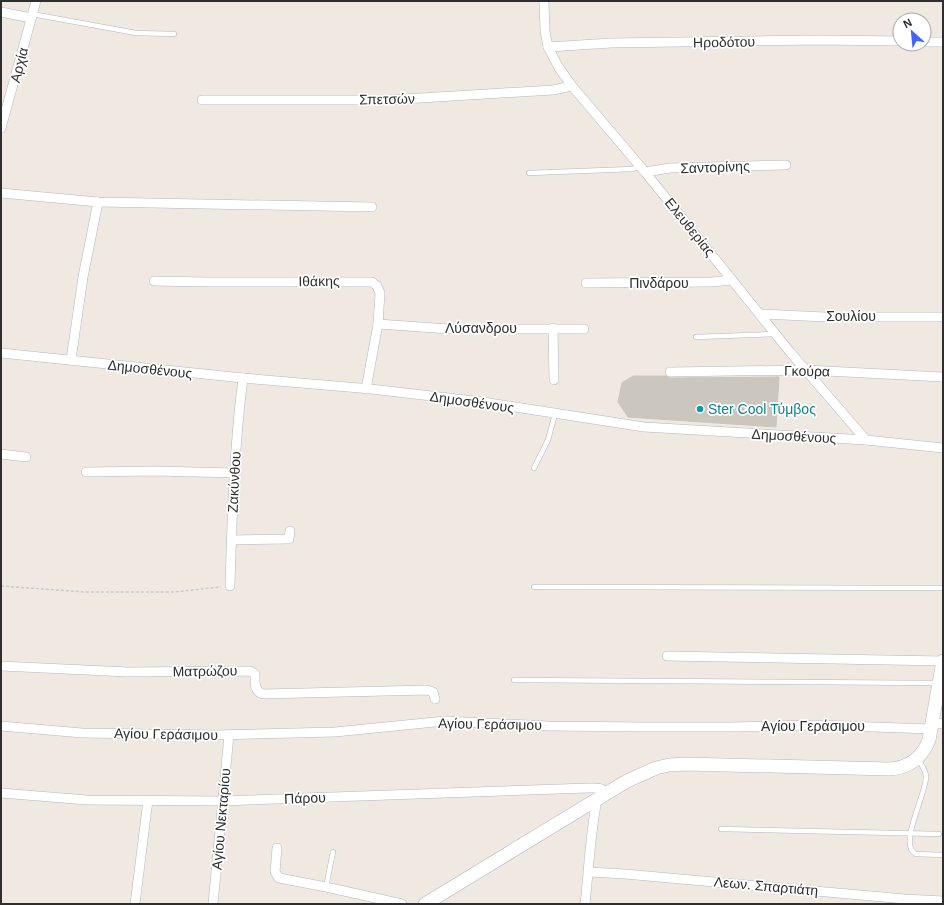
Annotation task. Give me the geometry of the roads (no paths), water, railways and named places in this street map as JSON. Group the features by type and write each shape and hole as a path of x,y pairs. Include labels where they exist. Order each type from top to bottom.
{"main road":[{"path":"425,904 602,796 643,773 656,768 673,765 696,764 889,769 903,767 918,758 926,746 935,725 939,683 943,661"}],"street":[{"name":"Αρχία","path":"1,128 36,1"},
{"name":"Ελευθερίας","path":"544,1 545,31 548,47 559,68 572,86 642,169 776,334 866,440"},
{"path":"1,12 31,16"},
{"name":"Ηροδότου","path":"548,47 634,43 892,40"},
{"path":"932,42 943,42"},
{"name":"Σπετσών","path":"202,100 388,100 553,90 572,86"},
{"name":"Σαντορίνης","path":"642,169 786,165"},
{"path":"1,193 98,202 372,207"},
{"path":"71,360 83,277 98,202"},
{"name":"Πινδάρου","path":"586,283 712,282 732,280"},
{"name":"Ιθάκης","path":"154,281 372,282 377,286 380,293 378,324 366,389"},
{"name":"Σουλίου","path":"760,314 943,317"},
{"name":"Λύσανδρου","path":"378,324 449,329 584,328"},
{"path":"553,328 554,380"},
{"name":"Δημοσθένους","path":"1,353 483,402 644,427 866,440 943,448"},
{"name":"Γκούρα","path":"670,372 806,370 943,377"},
{"name":"Ζακύνθου","path":"230,586 237,424 243,378"},
{"path":"1,454 26,457"},
{"path":"86,472 234,472"},
{"path":"231,540 289,539 290,531"},
{"path":"667,656 943,661"},
{"name":"Ματρώζου","path":"1,666 128,672 250,671 255,674 256,689 259,694 427,690 433,692 435,699"},
{"name":"Αγίου Γεράσιμου","path":"1,726 82,733 229,735 335,732 445,721 526,725 643,727 935,725"},
{"name":"Αγίου Νεκταρίου","path":"213,904 229,735"},
{"name":"Πάρου","path":"1,793 87,800 222,800 599,788 604,790 602,796"},
{"path":"585,904 592,826 602,796"},
{"path":"135,904 148,800"},
{"path":"277,848 275,872 281,879 326,887 402,904"},
{"name":"Λεων. Σπαρτιάτη","path":"589,872 943,901"}],"lane":[{"path":"31,16 136,33 174,34"},
{"path":"529,173 642,169"},
{"path":"696,337 776,334"},
{"path":"534,468 548,440 554,414"},
{"path":"534,587 943,588"},
{"path":"514,680 939,683"},
{"path":"918,758 926,776 910,834 910,848 914,854 943,855"},
{"path":"721,829 939,834"},
{"path":"326,887 333,852"}],"place":[{"name":"Ster Cool Τύμβος","path":"700,409"}]}
